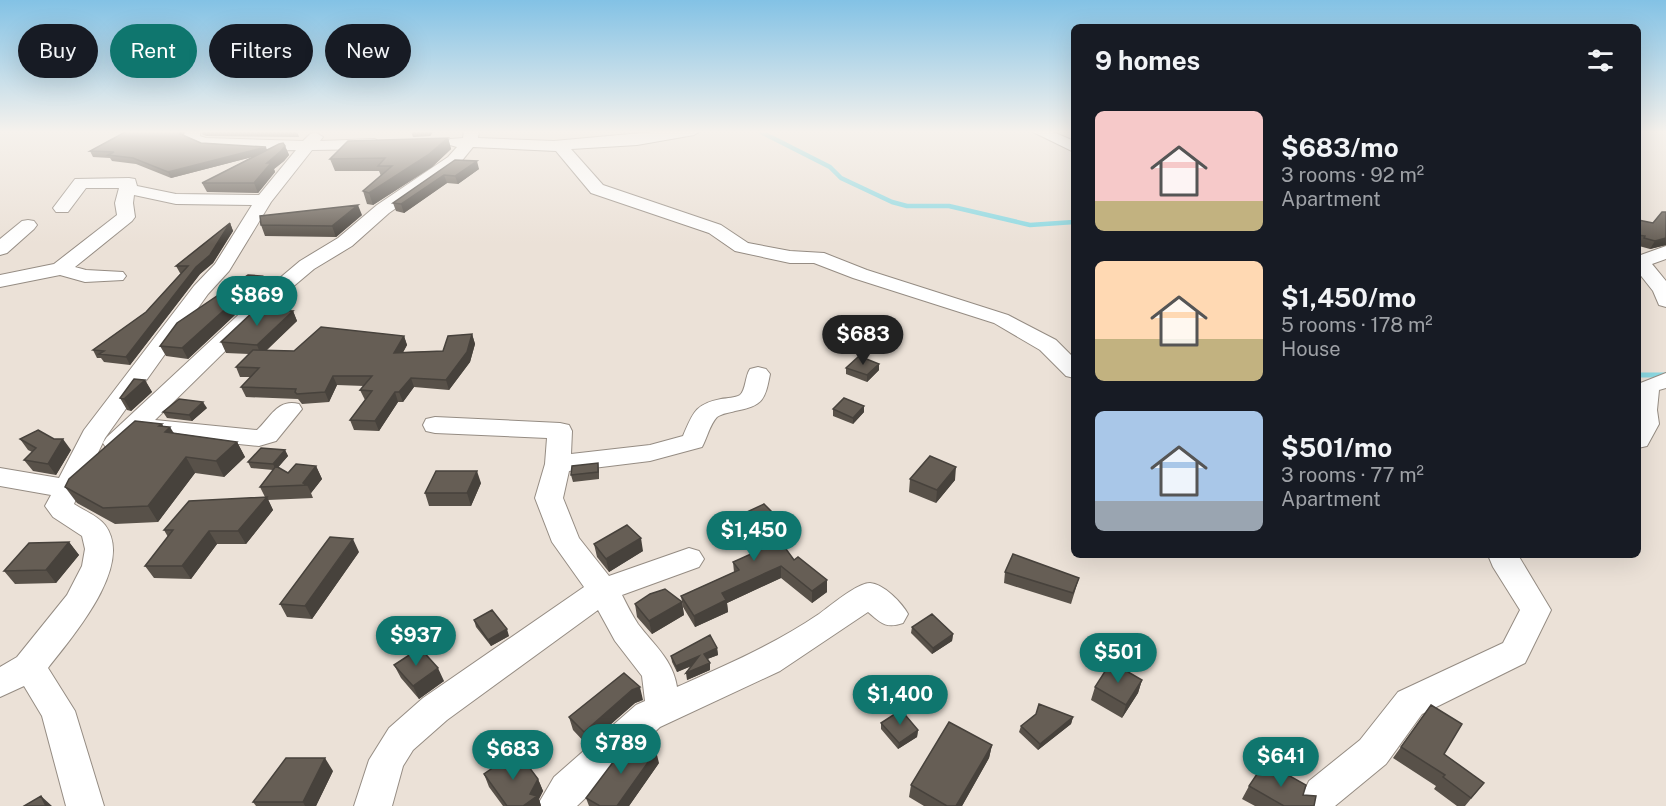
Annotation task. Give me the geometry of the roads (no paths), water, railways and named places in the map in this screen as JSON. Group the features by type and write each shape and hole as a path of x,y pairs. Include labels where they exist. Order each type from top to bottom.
{"street":[{"path":"85,806 58,711 11,675 56,634 87,590 95,572 100,548 96,533 82,521 67,515 59,506 93,436 201,290 222,267 264,200 289,169"},
{"path":"67,489 269,297 307,265 345,242 392,203 443,169"},
{"path":"579,169 597,189 715,229 742,247 765,254 818,257 860,274 1001,319 1048,345 1071,368"},
{"path":"60,269 126,217 124,203 129,183 86,182 77,186 62,208"},
{"path":"129,189 176,199 264,200"},
{"path":"0,249 28,225"},
{"path":"1657,255 1642,264 1663,290 1666,301"},
{"path":"0,280 60,269 85,276 116,276"},
{"path":"558,464 650,453 693,441 705,415 715,408 746,402 754,395 758,374"},
{"path":"1641,435 1647,424 1645,410 1648,386 1666,380"},
{"path":"134,425 259,438 267,435 290,409"},
{"path":"435,424 560,431 558,464 549,498 566,542 603,590 626,632 658,672 663,709"},
{"path":"0,477 67,489"},
{"path":"1316,806 1322,793 1373,752 1410,703 1514,653 1536,610 1503,558"},
{"path":"373,806 387,759 401,739 435,709 603,590 689,559"},
{"path":"556,806 567,789 648,716 768,661 827,625 869,595 892,614"}],"waterway":[{"path":"832,169 841,178 892,202 907,206 949,206 1030,225 1071,222"},
{"path":"1641,375 1666,375"}]}
